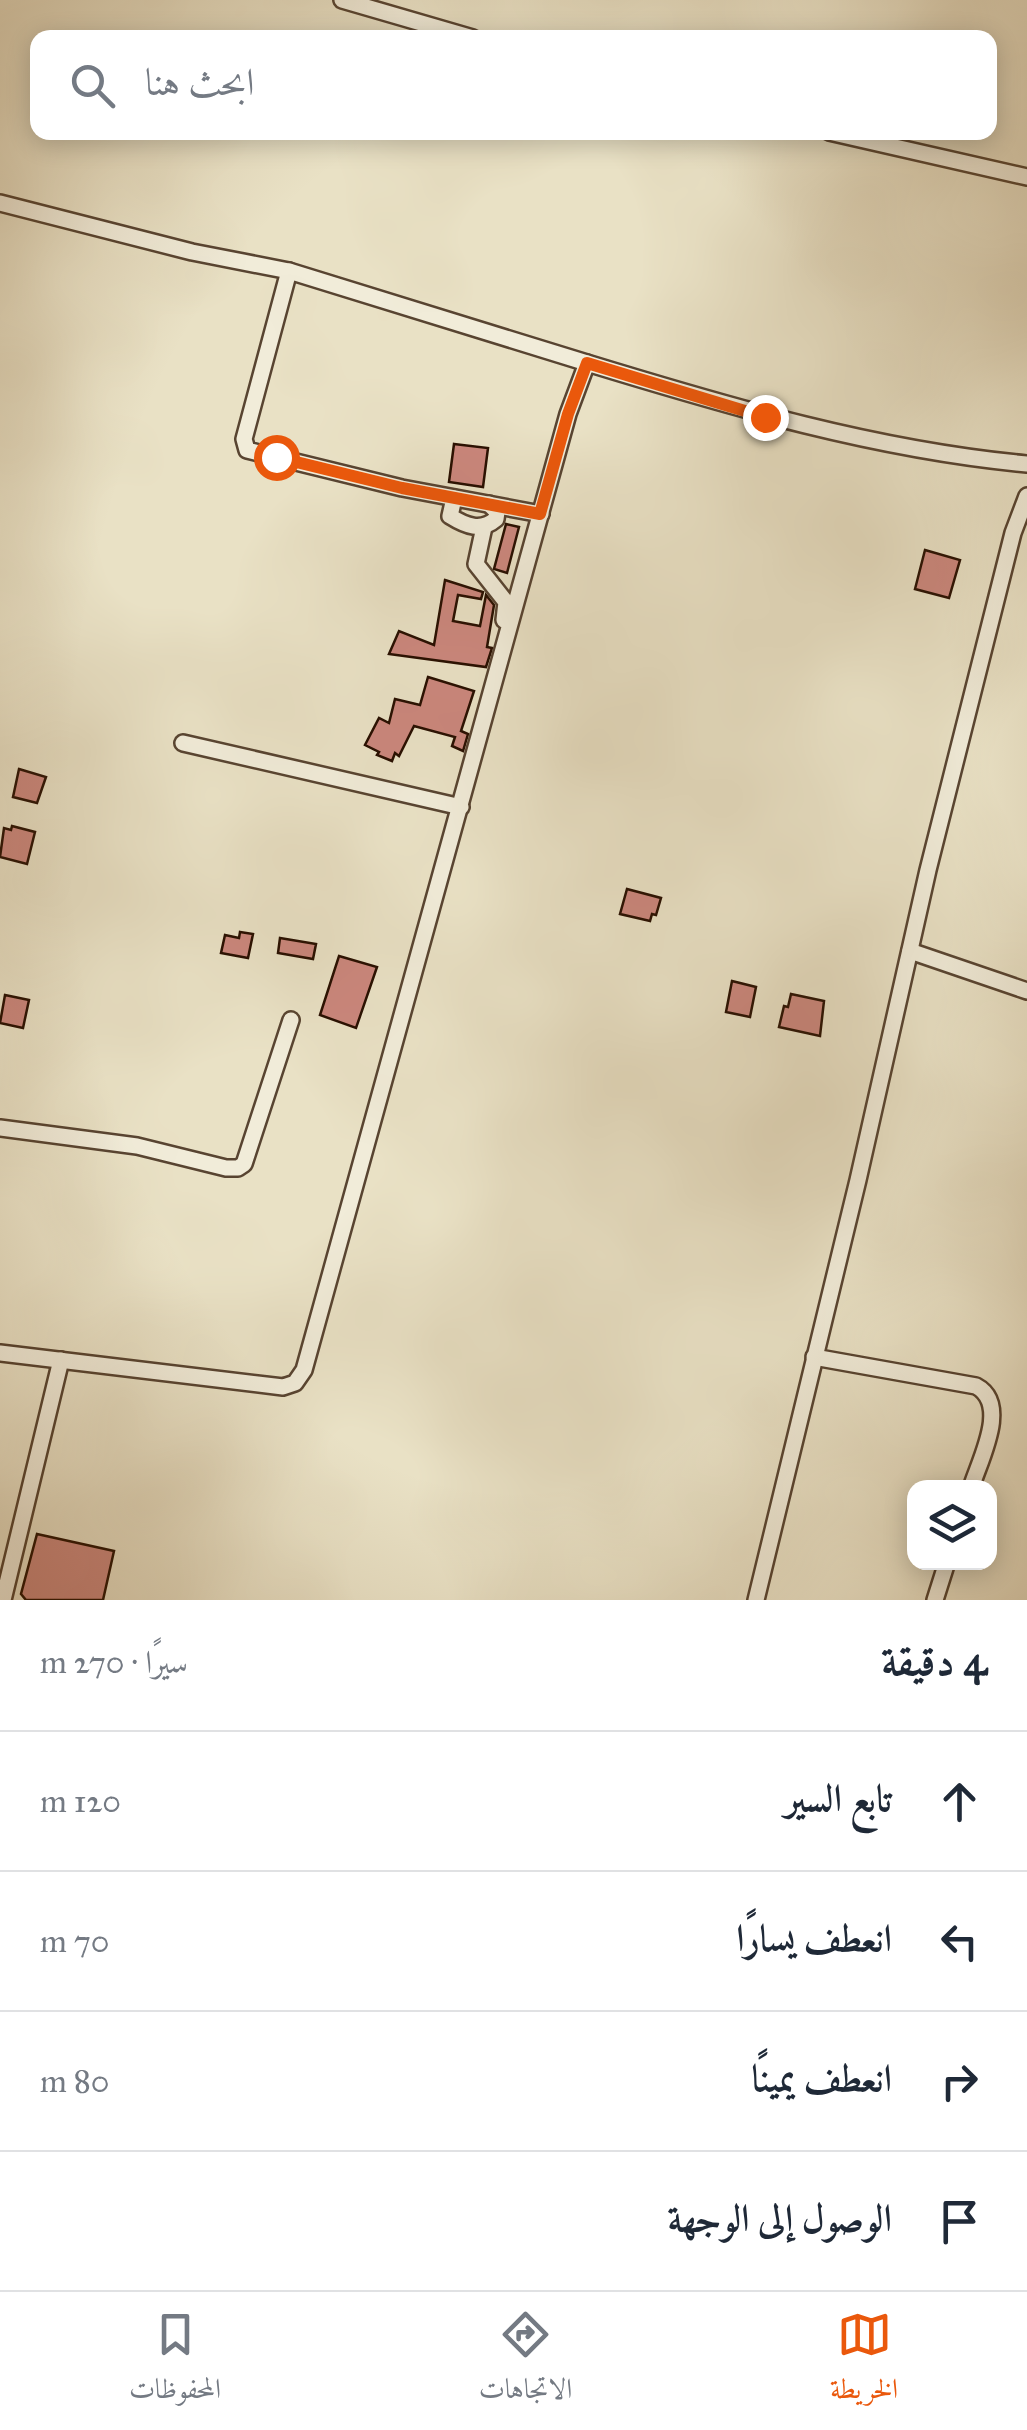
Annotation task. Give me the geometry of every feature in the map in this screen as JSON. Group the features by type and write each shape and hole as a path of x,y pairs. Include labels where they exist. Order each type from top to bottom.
{"street":[{"path":"342,0 445,30"},
{"path":"865,140 1027,177"},
{"path":"0,204 192,252 289,271 765,417 943,454 1027,464"},
{"path":"289,271 244,448 297,464 540,514"},
{"path":"0,1353 282,1387 295,1382 304,1370 568,414 587,363"},
{"path":"756,1600 910,951 1013,533 1027,496"},
{"path":"454,498 450,516 461,523 484,527 496,519 497,512 489,504"},
{"path":"484,527 476,564 506,602 506,642"},
{"path":"183,743 461,808"},
{"path":"910,951 1027,991"},
{"path":"0,1128 137,1146 238,1168 244,1164 291,1020"},
{"path":"814,1358 976,1386 986,1392 993,1408 973,1480"},
{"path":"3,1600 61,1360"},
{"path":"935,1600 944,1570"}],"building":[{"path":"454,444 488,448 483,487 449,482"},
{"path":"506,524 519,527 507,573 494,569"},
{"path":"925,550 960,560 949,598 915,589"},
{"path":"445,580 483,592 481,599 458,595 453,621 480,626 486,595 494,605 487,647 492,648 486,667 389,654 399,631 434,645"},
{"path":"428,677 474,691 461,731 468,734 463,751 452,746 455,737 414,726 399,756 395,753 392,761 377,755 379,752 365,745 379,718 389,723 395,699 420,705"},
{"path":"19,769 46,777 37,803 13,797"},
{"path":"12,826 35,832 27,864 0,857 4,828 11,830"},
{"path":"627,889 661,898 650,921 620,914"},
{"path":"240,932 253,934 248,958 221,953 225,935 239,938"},
{"path":"280,938 316,944 313,959 278,953"},
{"path":"339,956 377,967 356,1028 320,1015"},
{"path":"732,981 756,987 750,1017 726,1012"},
{"path":"791,994 824,1001 820,1036 779,1027"},
{"path":"5,995 29,1000 23,1028 0,1023"},
{"path":"37,1534 114,1551 103,1600 26,1600 21,1594"}],"route":[{"path":"276,457 402,488 540,514 587,363 765,417"}]}
